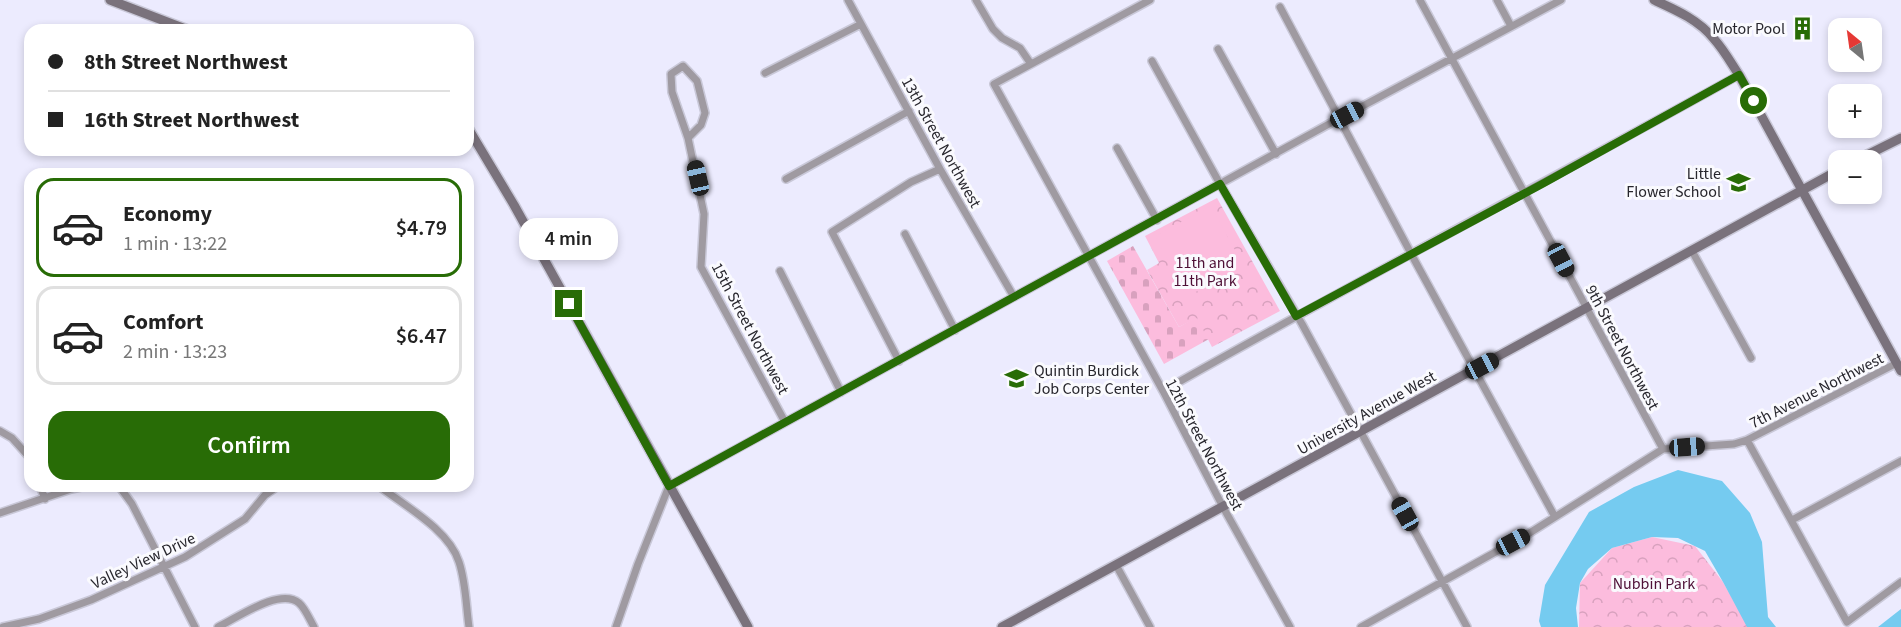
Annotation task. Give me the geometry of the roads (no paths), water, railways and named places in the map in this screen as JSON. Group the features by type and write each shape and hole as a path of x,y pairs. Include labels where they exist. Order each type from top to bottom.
{"street":[{"path":"110,0 172,24"},
{"name":"13th Street Northwest","path":"848,0 940,169 1014,297"},
{"path":"976,0 993,28 1002,38 1020,48 1031,64 1150,0"},
{"name":"9th Street Northwest","path":"1420,0 1663,449"},
{"path":"1497,0 1511,26"},
{"path":"616,627 669,486 1561,0"},
{"path":"1654,0 1702,27 1714,39 1739,75 1899,367"},
{"path":"1280,7 1555,517"},
{"path":"765,73 861,24"},
{"path":"1218,49 1276,154"},
{"path":"1152,61 1220,184 1302,324 1467,627"},
{"name":"12th Street Northwest","path":"1031,64 994,84 1290,627"},
{"name":"15th Street Northwest","path":"688,138 701,125 705,113 697,81 683,66 671,74 672,92 688,138 704,214 701,267 785,422"},
{"path":"1163,391 1739,75"},
{"path":"786,179 909,111"},
{"path":"474,138 520,215 748,627"},
{"path":"1877,150 1901,138"},
{"path":"1117,148 1157,220"},
{"path":"899,361 832,232 911,182 940,169"},
{"name":"University Avenue West","path":"1002,627 1013,625 1116,565 1828,176"},
{"path":"905,234 955,330"},
{"path":"1692,251 1752,358"},
{"path":"780,271 841,392"},
{"name":"7th Avenue Northwest","path":"1747,440 1899,367"},
{"path":"0,431 12,438 24,451"},
{"path":"1361,627 1528,534 1663,449 1734,444 1747,440 1847,622 1901,582"},
{"path":"1792,520 1901,461"},
{"path":"42,492 45,499"},
{"path":"0,513 67,492"},
{"path":"123,492 132,504 195,627"},
{"name":"Valley View Drive","path":"3,627 39,619 91,600 165,567 215,540 245,519 269,492"},
{"path":"387,492 435,528 451,546 459,561 465,586 469,627"},
{"path":"1116,565 1150,627"},
{"path":"218,627 268,601 286,597 299,603 314,627"}],"water":[{"path":"1678,470 1722,481 1750,513 1762,542 1768,617 1776,627 1747,627 1705,551 1678,538 1652,537 1612,548 1588,569 1580,583 1576,608 1578,627 1541,627 1539,621 1545,585 1589,512 1634,487"},
{"path":"1901,609 1901,627 1878,627"}],"place":[{"name":"Motor Pool","path":"1803,28"},
{"name":"Little Flower School","path":"1739,182"},
{"name":"Quintin Burdick Job Corps Center","path":"1016,379"}],"park label":[{"name":"11th and 11th Park","path":"1205,271"},
{"name":"Nubbin Park","path":"1654,583"}]}
